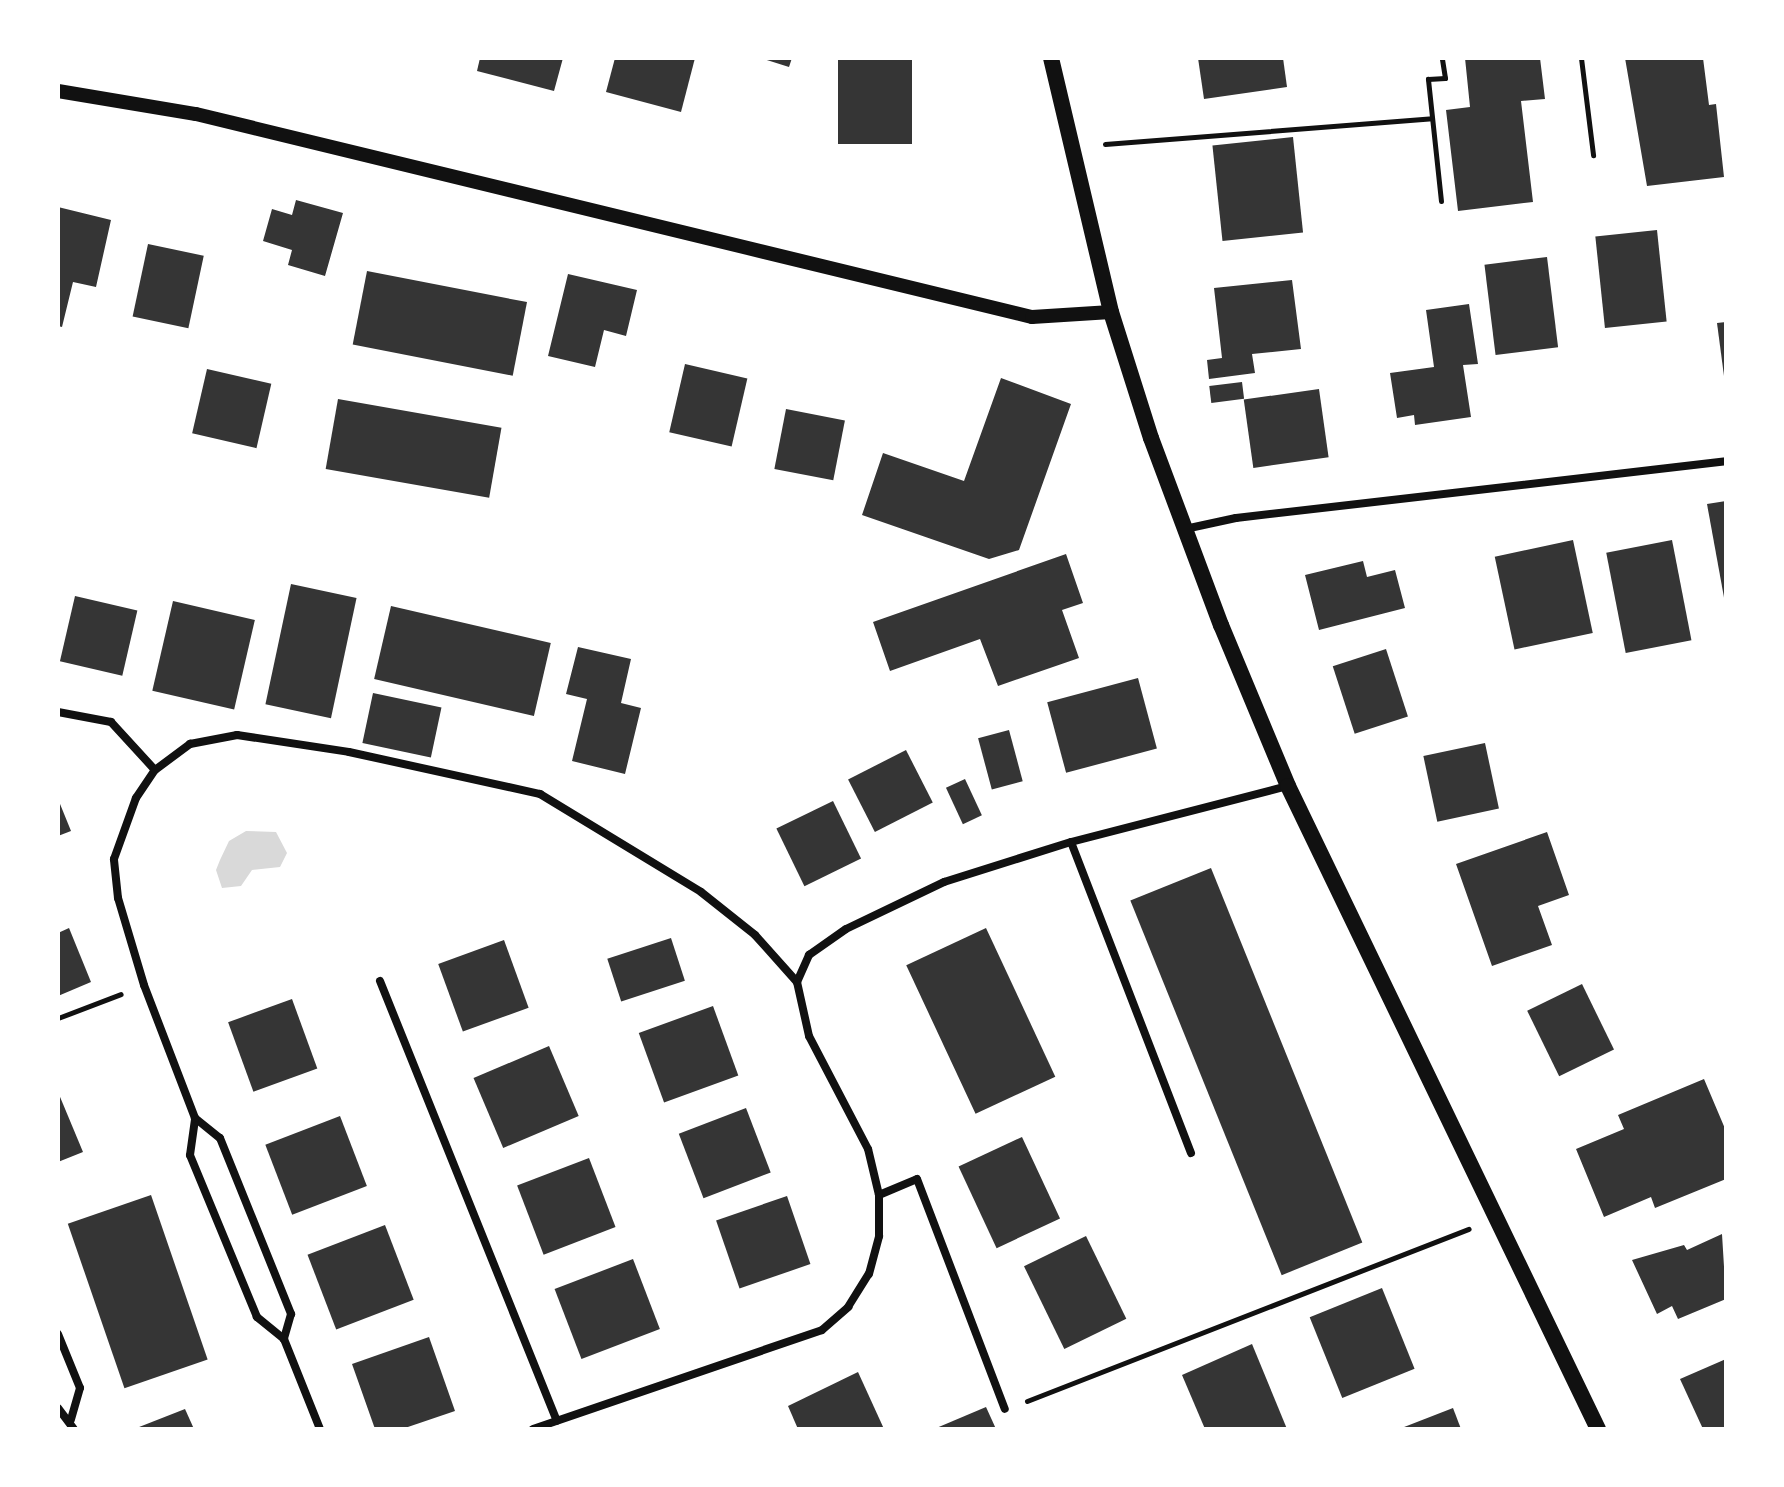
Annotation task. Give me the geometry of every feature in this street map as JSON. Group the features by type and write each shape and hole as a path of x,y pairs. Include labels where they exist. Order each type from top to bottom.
{"main road":[{"path":"1051,58 1111,312 1185,529 1288,786 1598,1429"}],"street":[{"path":"58,91 196,114 1032,317 1111,312"},
{"path":"1185,529 1236,518 1726,461"},
{"path":"58,712 111,722 155,770"},
{"path":"320,1429 284,1339 257,1317 190,1155 195,1118 144,985 118,898 114,859 136,798 155,770 190,744 237,735 349,752 540,794 701,892 755,935 797,982 809,1036 868,1149 879,1195 879,1236 869,1274 848,1307 822,1330 533,1429"},
{"path":"797,982 809,955 846,929 944,882 1071,842 1288,786"},
{"path":"1071,842 1191,1153"},
{"path":"380,981 557,1421"},
{"path":"195,1118 220,1138 232,1167 291,1314 284,1339"},
{"path":"879,1195 917,1179 1005,1409"},
{"path":"58,1334 80,1388 72,1425"},
{"path":"58,1408 72,1425"}],"path":[{"path":"1441,201 1428,79 1445,78 1442,58"},
{"path":"1581,58 1593,155"},
{"path":"1105,144 1432,118"},
{"path":"58,1018 144,985"},
{"path":"1005,1409 1496,1219"}],"shaded area":[{"path":"246,831 276,832 287,853 280,867 252,870 241,886 222,888 216,870 220,860 229,841"}],"building":[{"path":"480,58 563,58 554,91 477,71"},
{"path":"615,58 695,58 681,112 606,92"},
{"path":"760,58 792,58 789,67"},
{"path":"838,58 912,58 912,144 838,144"},
{"path":"1198,58 1283,58 1287,87 1204,99"},
{"path":"1465,58 1540,58 1545,99 1521,101 1533,202 1458,211 1446,110 1470,107"},
{"path":"1625,58 1703,58 1709,105 1716,104 1724,177 1647,186"},
{"path":"1293,137 1303,232 1222,241 1212,145"},
{"path":"296,200 343,213 325,276 288,265 292,250 263,241 272,209 292,215"},
{"path":"58,207 111,220 96,287 73,282 62,327 58,326"},
{"path":"1657,230 1667,321 1605,328 1595,236"},
{"path":"148,244 204,256 188,328 133,316"},
{"path":"1547,257 1558,347 1496,355 1484,265"},
{"path":"367,271 527,302 513,376 353,345"},
{"path":"568,274 637,290 626,336 604,330 595,367 548,356"},
{"path":"1292,280 1301,349 1252,354 1255,373 1209,379 1207,360 1222,358 1214,288"},
{"path":"1469,304 1478,364 1463,365 1471,417 1415,425 1414,415 1397,418 1390,373 1434,367 1426,310"},
{"path":"1726,322 1726,376 1724,376 1717,323"},
{"path":"685,364 747,378 732,447 669,432"},
{"path":"207,369 271,384 256,448 192,433"},
{"path":"1001,378 1071,404 1019,550 989,559 862,515 883,453 964,481"},
{"path":"1242,382 1244,399 1211,403 1209,386"},
{"path":"1319,389 1329,457 1253,468 1244,400"},
{"path":"338,399 501,428 489,498 326,469"},
{"path":"786,409 845,420 833,480 774,469"},
{"path":"1726,501 1726,603 1725,603 1707,504"},
{"path":"1573,540 1593,633 1514,650 1495,557"},
{"path":"1672,540 1691,640 1626,653 1606,553"},
{"path":"1066,554 1083,603 1062,610 1079,658 998,686 980,639 890,671 873,622"},
{"path":"1363,561 1367,577 1395,570 1405,608 1319,630 1305,575"},
{"path":"291,584 357,598 331,718 265,704"},
{"path":"75,596 137,610 122,676 60,661"},
{"path":"173,601 255,620 234,710 152,691"},
{"path":"391,606 551,643 534,716 374,679"},
{"path":"578,647 631,659 621,703 641,708 625,774 572,761 587,699 566,694"},
{"path":"1386,649 1408,717 1355,734 1333,666"},
{"path":"1138,678 1157,749 1066,773 1047,702"},
{"path":"373,693 441,708 431,757 362,743"},
{"path":"1009,730 1023,781 992,789 978,738"},
{"path":"1485,743 1499,809 1437,822 1423,756"},
{"path":"906,750 933,803 875,832 848,780"},
{"path":"965,779 982,815 963,824 946,788"},
{"path":"58,799 71,831 58,836"},
{"path":"833,801 861,859 804,886 776,829"},
{"path":"1547,832 1569,895 1538,906 1552,945 1492,966 1456,864"},
{"path":"1211,868 1362,1243 1282,1275 1130,901"},
{"path":"69,928 91,982 58,996 58,933"},
{"path":"986,928 1055,1077 976,1114 906,965"},
{"path":"671,938 685,981 621,1002 607,959"},
{"path":"504,940 529,1008 463,1032 438,964"},
{"path":"1582,984 1614,1050 1559,1076 1527,1011"},
{"path":"292,999 317,1069 253,1092 228,1022"},
{"path":"713,1006 738,1076 664,1103 639,1033"},
{"path":"549,1046 579,1116 503,1148 474,1078"},
{"path":"1704,1079 1726,1131 1726,1179 1655,1208 1651,1197 1604,1217 1576,1149 1624,1129 1618,1115"},
{"path":"58,1092 83,1152 58,1162"},
{"path":"746,1108 771,1172 704,1198 679,1134"},
{"path":"340,1116 367,1186 292,1215 265,1145"},
{"path":"1022,1137 1060,1219 997,1248 959,1167"},
{"path":"589,1158 616,1227 544,1255 517,1186"},
{"path":"151,1195 208,1360 124,1388 68,1224"},
{"path":"787,1196 810,1264 740,1288 716,1220"},
{"path":"385,1225 414,1300 336,1329 308,1255"},
{"path":"1722,1234 1726,1299 1678,1319 1672,1306 1657,1314 1632,1260 1684,1245 1687,1250"},
{"path":"1086,1236 1126,1319 1064,1349 1024,1266"},
{"path":"633,1259 660,1329 581,1359 555,1289"},
{"path":"1382,1288 1415,1369 1342,1398 1310,1317"},
{"path":"429,1337 455,1411 402,1429 375,1429 352,1364"},
{"path":"1252,1344 1287,1429 1205,1429 1182,1375"},
{"path":"1726,1359 1726,1429 1703,1429 1680,1379"},
{"path":"858,1372 884,1429 798,1429 788,1406"},
{"path":"986,1407 996,1429 934,1429"},
{"path":"1453,1408 1461,1429 1399,1429"},
{"path":"185,1409 194,1429 134,1429"}]}
